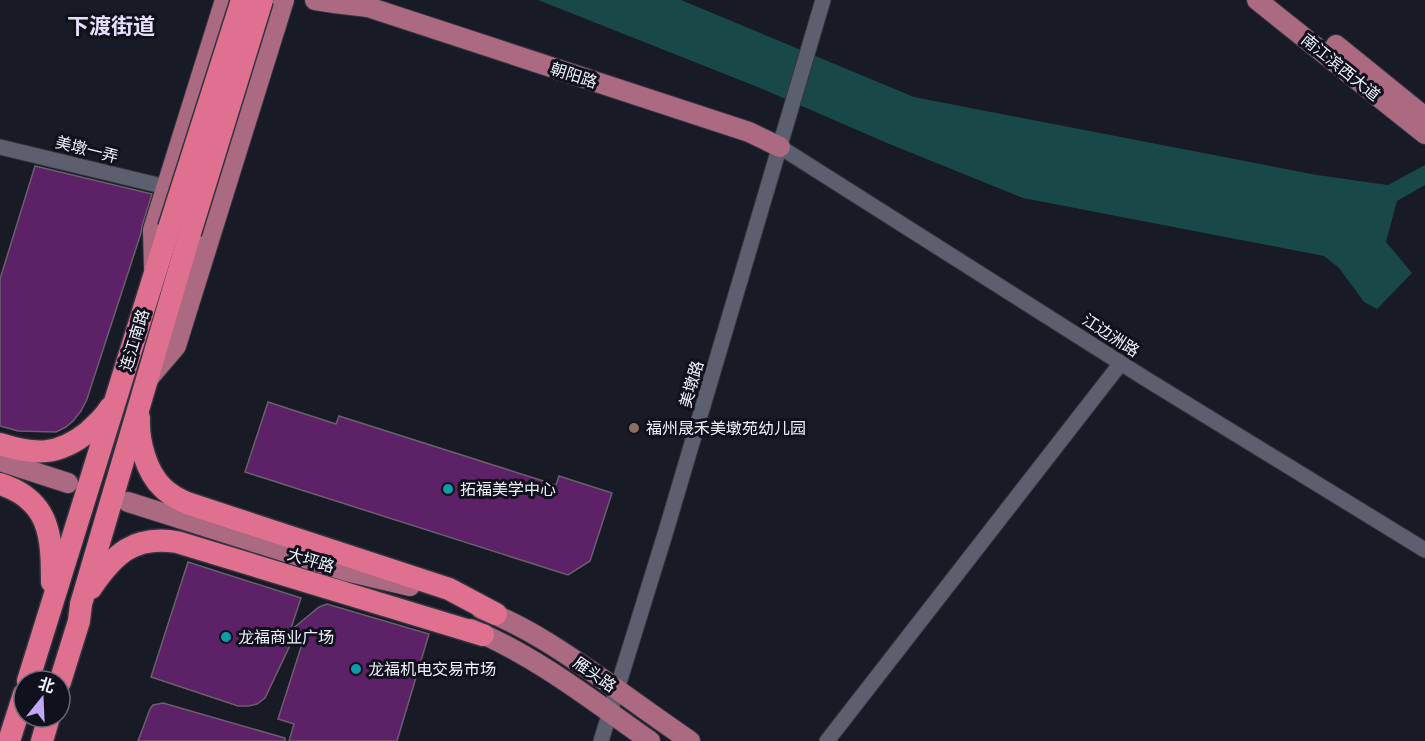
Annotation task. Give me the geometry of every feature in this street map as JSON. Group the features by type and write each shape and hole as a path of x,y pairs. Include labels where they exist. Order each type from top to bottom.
{"highway":[{"name":"连江南路","path":"64,669 142,392 179,230 242,0"},
{"name":"连江南路","path":"32,669 154,277 179,230 262,0"},
{"path":"142,392 139,424 143,451 152,474 173,496 449,589 495,615"},
{"path":"0,444 38,453 55,451 78,439 98,423 116,400"},
{"path":"0,484 27,498 46,523 52,548 52,605"},
{"path":"81,604 104,569 117,556 145,542 161,540 177,542 483,635"}],"main road":[{"path":"142,392 176,346 284,0"},
{"name":"朝阳路","path":"315,0 361,3 749,132 780,147"},
{"name":"南江滨西大道","path":"1257,0 1425,134"},
{"name":"南江滨西大道","path":"1279,0 1425,117"},
{"path":"222,9 223,14 229,13 269,25 273,35"},
{"path":"154,277 153,230 222,9"},
{"path":"0,461 67,486 0,468"},
{"name":"大坪路","path":"483,635 344,577 127,505 346,571 411,586 495,615"},
{"name":"雁头路","path":"495,615 524,628 552,645 690,741"},
{"name":"雁头路","path":"483,635 530,659 650,741"}],"street":[{"name":"美墩路","path":"601,741 666,531 823,0"},
{"name":"美墩一弄","path":"0,147 166,187"},
{"name":"江边洲路","path":"780,147 1121,363 1425,550"},
{"path":"827,741 1121,363"}],"shaded area":[{"path":"538,0 681,0 914,97 1317,175 1388,185 1425,165 1425,185 1397,201 1386,242 1412,273 1377,309 1364,302 1339,268 1324,256 1023,198 760,88"}],"building":[{"path":"35,166 152,194 87,399 73,421 56,432 18,431 0,426 0,279"},
{"name":"拓福美学中心","path":"268,402 336,424 339,416 556,485 559,476 612,493 590,561 568,575 245,472"},
{"path":"188,562 301,598 290,631 319,607 327,604 429,634 397,741 289,741 294,724 278,719 304,638 295,635 265,698 257,704 238,706 151,677"},
{"path":"163,703 285,738 285,741 138,741 150,709 153,705"}],"place":[{"name":"福州晟禾美墩苑幼儿园","path":"634,428"},
{"name":"拓福美学中心","path":"448,489"},
{"name":"龙福商业广场","path":"226,637"},
{"name":"龙福机电交易市场","path":"356,669"}],"district":[{"name":"下渡街道","path":"111,25"}]}
